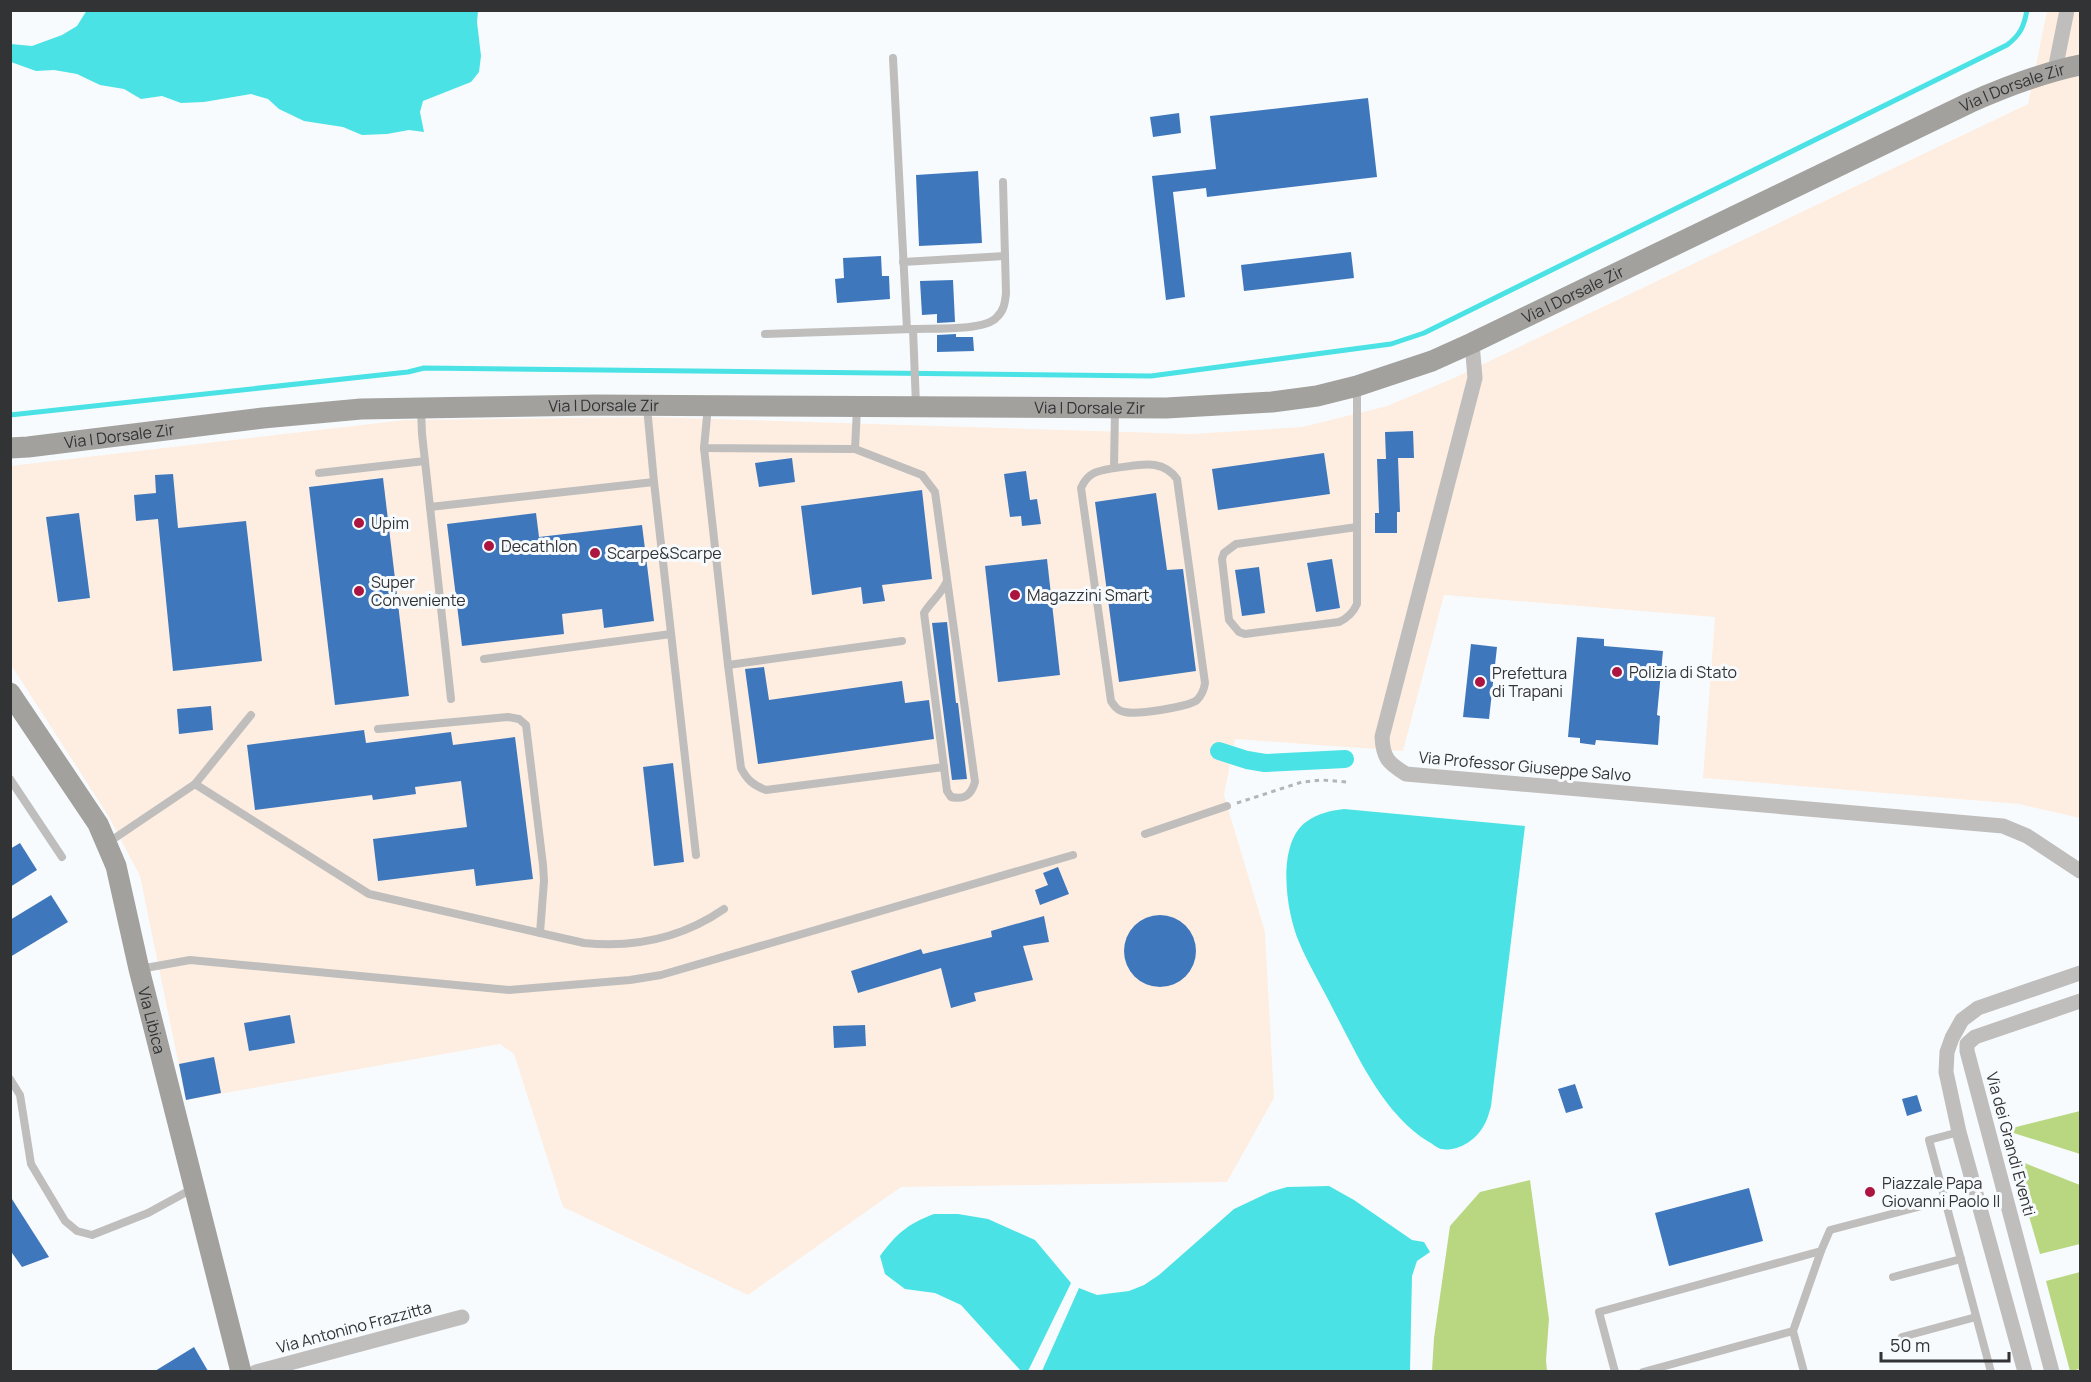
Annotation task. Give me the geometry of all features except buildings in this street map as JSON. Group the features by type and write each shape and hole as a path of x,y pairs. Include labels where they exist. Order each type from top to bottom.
{"main road":[{"name":"Via I Dorsale Zir","path":"16,449 262,418 362,409 647,405 1166,408 1272,402 1317,396 1357,386 1421,365 1472,343 1968,103 2019,81 2080,65"},
{"name":"Via Libica","path":"10,693 98,824 116,867 139,969 241,1371"}],"street":[{"path":"2055,70 2067,10"},
{"name":"Via Professor Giuseppe Salvo","path":"1472,343 1475,378 1382,737 1383,751 1390,764 1406,774 2002,826 2027,836 2080,871"},
{"path":"2025,1371 1959,1132 1946,1072 1947,1052 1962,1020 1978,1008 2080,973"},
{"name":"Via dei Grandi Eventi","path":"2052,1371 1967,1044 1975,1037 2080,1001"},
{"path":"1999,1279 2026,1272"},
{"name":"Via Antonino Frazzitta","path":"256,1371 462,1317"}],"lane":[{"path":"893,58 903,262 915,365 916,406"},
{"path":"765,334 978,326 995,320 1004,307 1006,293 1003,182"},
{"path":"903,262 1005,256"},
{"path":"1357,386 1357,527 1357,604 1354,611 1339,622 1245,634 1233,627 1229,620 1222,559 1224,553 1236,544 1357,527"},
{"path":"647,405 696,855"},
{"path":"708,406 704,448 741,768 746,778 755,786 766,790 944,767"},
{"path":"855,449 857,406"},
{"path":"421,407 451,699"},
{"path":"1114,468 1115,407"},
{"path":"704,448 855,449 922,475 935,492 975,783 972,792 959,799 951,797 947,791 924,614 942,593 947,581"},
{"path":"319,473 425,461"},
{"path":"1155,464 1172,471 1177,479 1205,683 1203,693 1191,703 1133,713 1122,712 1111,701 1082,488 1089,475 1096,471 1114,468 1155,464"},
{"path":"430,507 654,482"},
{"path":"484,659 671,634"},
{"path":"728,665 902,641"},
{"path":"107,843 195,784 251,715"},
{"path":"378,729 508,717 519,719 526,725 543,865 540,933"},
{"path":"10,779 62,857"},
{"path":"195,784 369,894 584,943 605,945 651,941 681,932 710,919 724,909"},
{"path":"1144,834 1227,807"},
{"path":"139,969 190,960 509,990 630,980 661,975 1073,855"},
{"path":"10,1079 21,1095 31,1164 65,1221 77,1231 92,1235 148,1213 194,1189"},
{"path":"1959,1132 1929,1140 1991,1371"},
{"path":"1803,1371 1792,1331 1830,1230 1945,1200"},
{"path":"1615,1371 1599,1312 1821,1251"},
{"path":"1893,1277 1961,1259"},
{"path":"1902,1337 1976,1317"},
{"path":"1643,1371 1792,1331"}],"path":[{"path":"1227,807 1302,782 1322,780 1347,782"}],"shaded area":[{"path":"2047,11 2080,11 2080,818 2019,804 1703,778 1715,617 1444,595 1403,751 1235,739 1224,795 1265,932 1274,1098 1227,1182 901,1187 748,1295 563,1207 514,1054 500,1044 186,1100 140,876 109,817 11,665 10,466 405,420 653,417 1191,434 1302,427 1387,406 1454,378 2028,104"}],"green space":[{"path":"2080,1111 2080,1154 2004,1130"},
{"path":"2012,1158 2080,1185 2080,1244 2040,1254"},
{"path":"1530,1180 1549,1319 1547,1371 1432,1371 1434,1338 1450,1226 1480,1192"},
{"path":"2080,1272 2080,1369 2070,1371 2046,1281"}],"water":[{"path":"87,10 478,11 481,56 479,72 471,82 423,101 420,112 424,132 409,130 362,135 343,127 304,121 279,109 268,99 251,94 204,102 181,103 162,96 141,99 124,89 100,85 77,74 54,70 36,71 11,62 11,44 32,46 62,35 77,26"},
{"path":"1344,809 1525,826 1491,1106 1480,1132 1470,1141 1453,1149 1436,1147 1413,1130 1385,1101 1353,1047 1307,960 1294,929 1286,879 1290,846 1297,832 1306,822 1320,814"},
{"path":"1329,1186 1354,1200 1412,1240 1424,1242 1430,1252 1417,1261 1412,1276 1410,1371 1042,1371 1079,1288 1097,1295 1129,1291 1144,1285 1159,1275 1234,1209 1270,1192 1287,1187"},
{"path":"934,1214 958,1214 988,1219 1035,1240 1071,1283 1028,1371 1021,1371 961,1305 935,1293 905,1289 885,1274 880,1256 886,1248 904,1230"}],"waterway":[{"path":"10,415 408,372 424,368 1151,376 1391,344 1424,333 2007,45 2021,30 2027,10"},
{"path":"1219,751 1265,763 1345,759"}],"place":[{"name":"Upim","path":"359,523"},
{"name":"Decathlon","path":"489,546"},
{"name":"Scarpe&Scarpe","path":"595,553"},
{"name":"Super Conveniente","path":"359,591"},
{"name":"Magazzini Smart","path":"1015,595"},
{"name":"Polizia di Stato","path":"1617,672"},
{"name":"Prefettura di Trapani","path":"1480,682"},
{"name":"Piazzale Papa Giovanni Paolo II","path":"1870,1192"}]}
